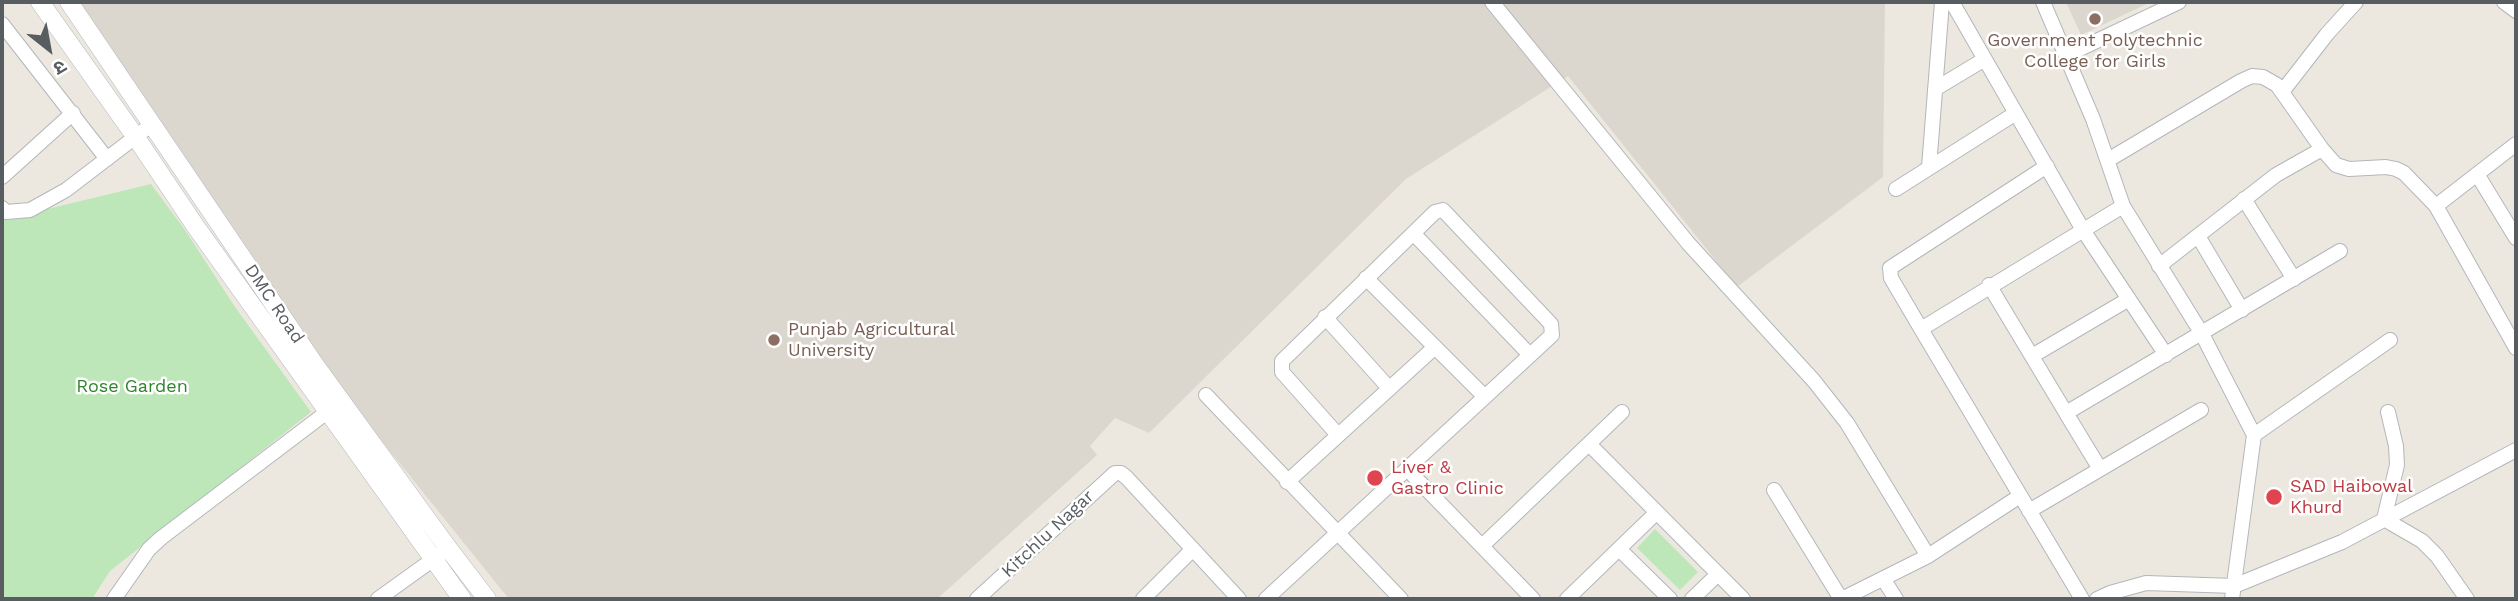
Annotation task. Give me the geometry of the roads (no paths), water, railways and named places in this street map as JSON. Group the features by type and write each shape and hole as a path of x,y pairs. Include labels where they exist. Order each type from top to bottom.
{"street":[{"path":"40,2 196,227 334,406 161,538 149,549 114,599"},
{"name":"DMC Road","path":"69,2 334,406 440,554 487,599"},
{"path":"1492,2 1688,243 1814,381 1847,423 1928,556"},
{"path":"1929,167 1942,2"},
{"path":"1952,2 2084,230 2166,355"},
{"path":"2043,2 2067,55 2123,206 2202,334 2254,435 2233,593"},
{"path":"2067,55 2179,2"},
{"path":"2282,92 2356,2"},
{"path":"2504,2 2516,12"},
{"path":"2,23 107,159"},
{"path":"1935,89 1985,60"},
{"path":"2108,160 2241,81 2252,76 2263,77 2277,85 2336,166 2396,169 2404,173 2436,206 2511,324 2516,348"},
{"path":"2,177 73,113"},
{"path":"1896,189 2016,113"},
{"path":"2,208 6,212 30,209 66,190 151,125"},
{"path":"2436,206 2516,144"},
{"path":"2159,266 2276,175 2322,149"},
{"path":"2047,166 1890,268 1891,278 2082,599"},
{"path":"2477,174 2516,237"},
{"path":"2244,199 2294,279"},
{"path":"1921,328 2123,206"},
{"path":"1270,598 1336,533 1552,335 1553,328 1440,209 1284,357 1280,368 1338,435"},
{"path":"1414,234 1530,355"},
{"path":"2198,236 2242,310"},
{"path":"2066,413 2340,251"},
{"path":"1366,278 1484,396"},
{"path":"1989,285 2100,470"},
{"path":"2032,356 2130,299"},
{"path":"1325,317 1390,388"},
{"path":"2254,435 2390,340"},
{"path":"1287,482 1435,347"},
{"path":"1206,395 1401,599"},
{"path":"2029,511 2201,410"},
{"path":"1482,546 1622,412"},
{"path":"2384,519 2397,465 2396,446 2388,412"},
{"path":"1589,444 1744,599"},
{"path":"2097,599 2146,583 2233,593 2342,542 2516,450"},
{"path":"1407,469 1533,599"},
{"name":"Kitchlu Nagar","path":"976,599 1115,473 1121,473 1193,549"},
{"path":"1774,490 1842,599 1928,556 2020,496"},
{"path":"1567,599 1657,512"},
{"path":"2384,519 2421,541 2437,556 2467,599"},
{"path":"1143,599 1193,549 1239,599"},
{"path":"1619,549 1670,599"},
{"path":"378,599 440,554 462,599"},
{"path":"1692,599 1718,574"},
{"path":"1884,580 1896,599"},
{"path":"989,588 999,599"}],"place":[{"name":"Government Polytechnic College for Girls","path":"2095,19"},
{"name":"Punjab Agricultural University","path":"774,340"},
{"name":"Liver & Gastro Clinic","path":"1375,478"},
{"name":"SAD Haibowal Khurd","path":"2274,497"}],"park label":[{"name":"Rose Garden","path":"132,387"}]}
